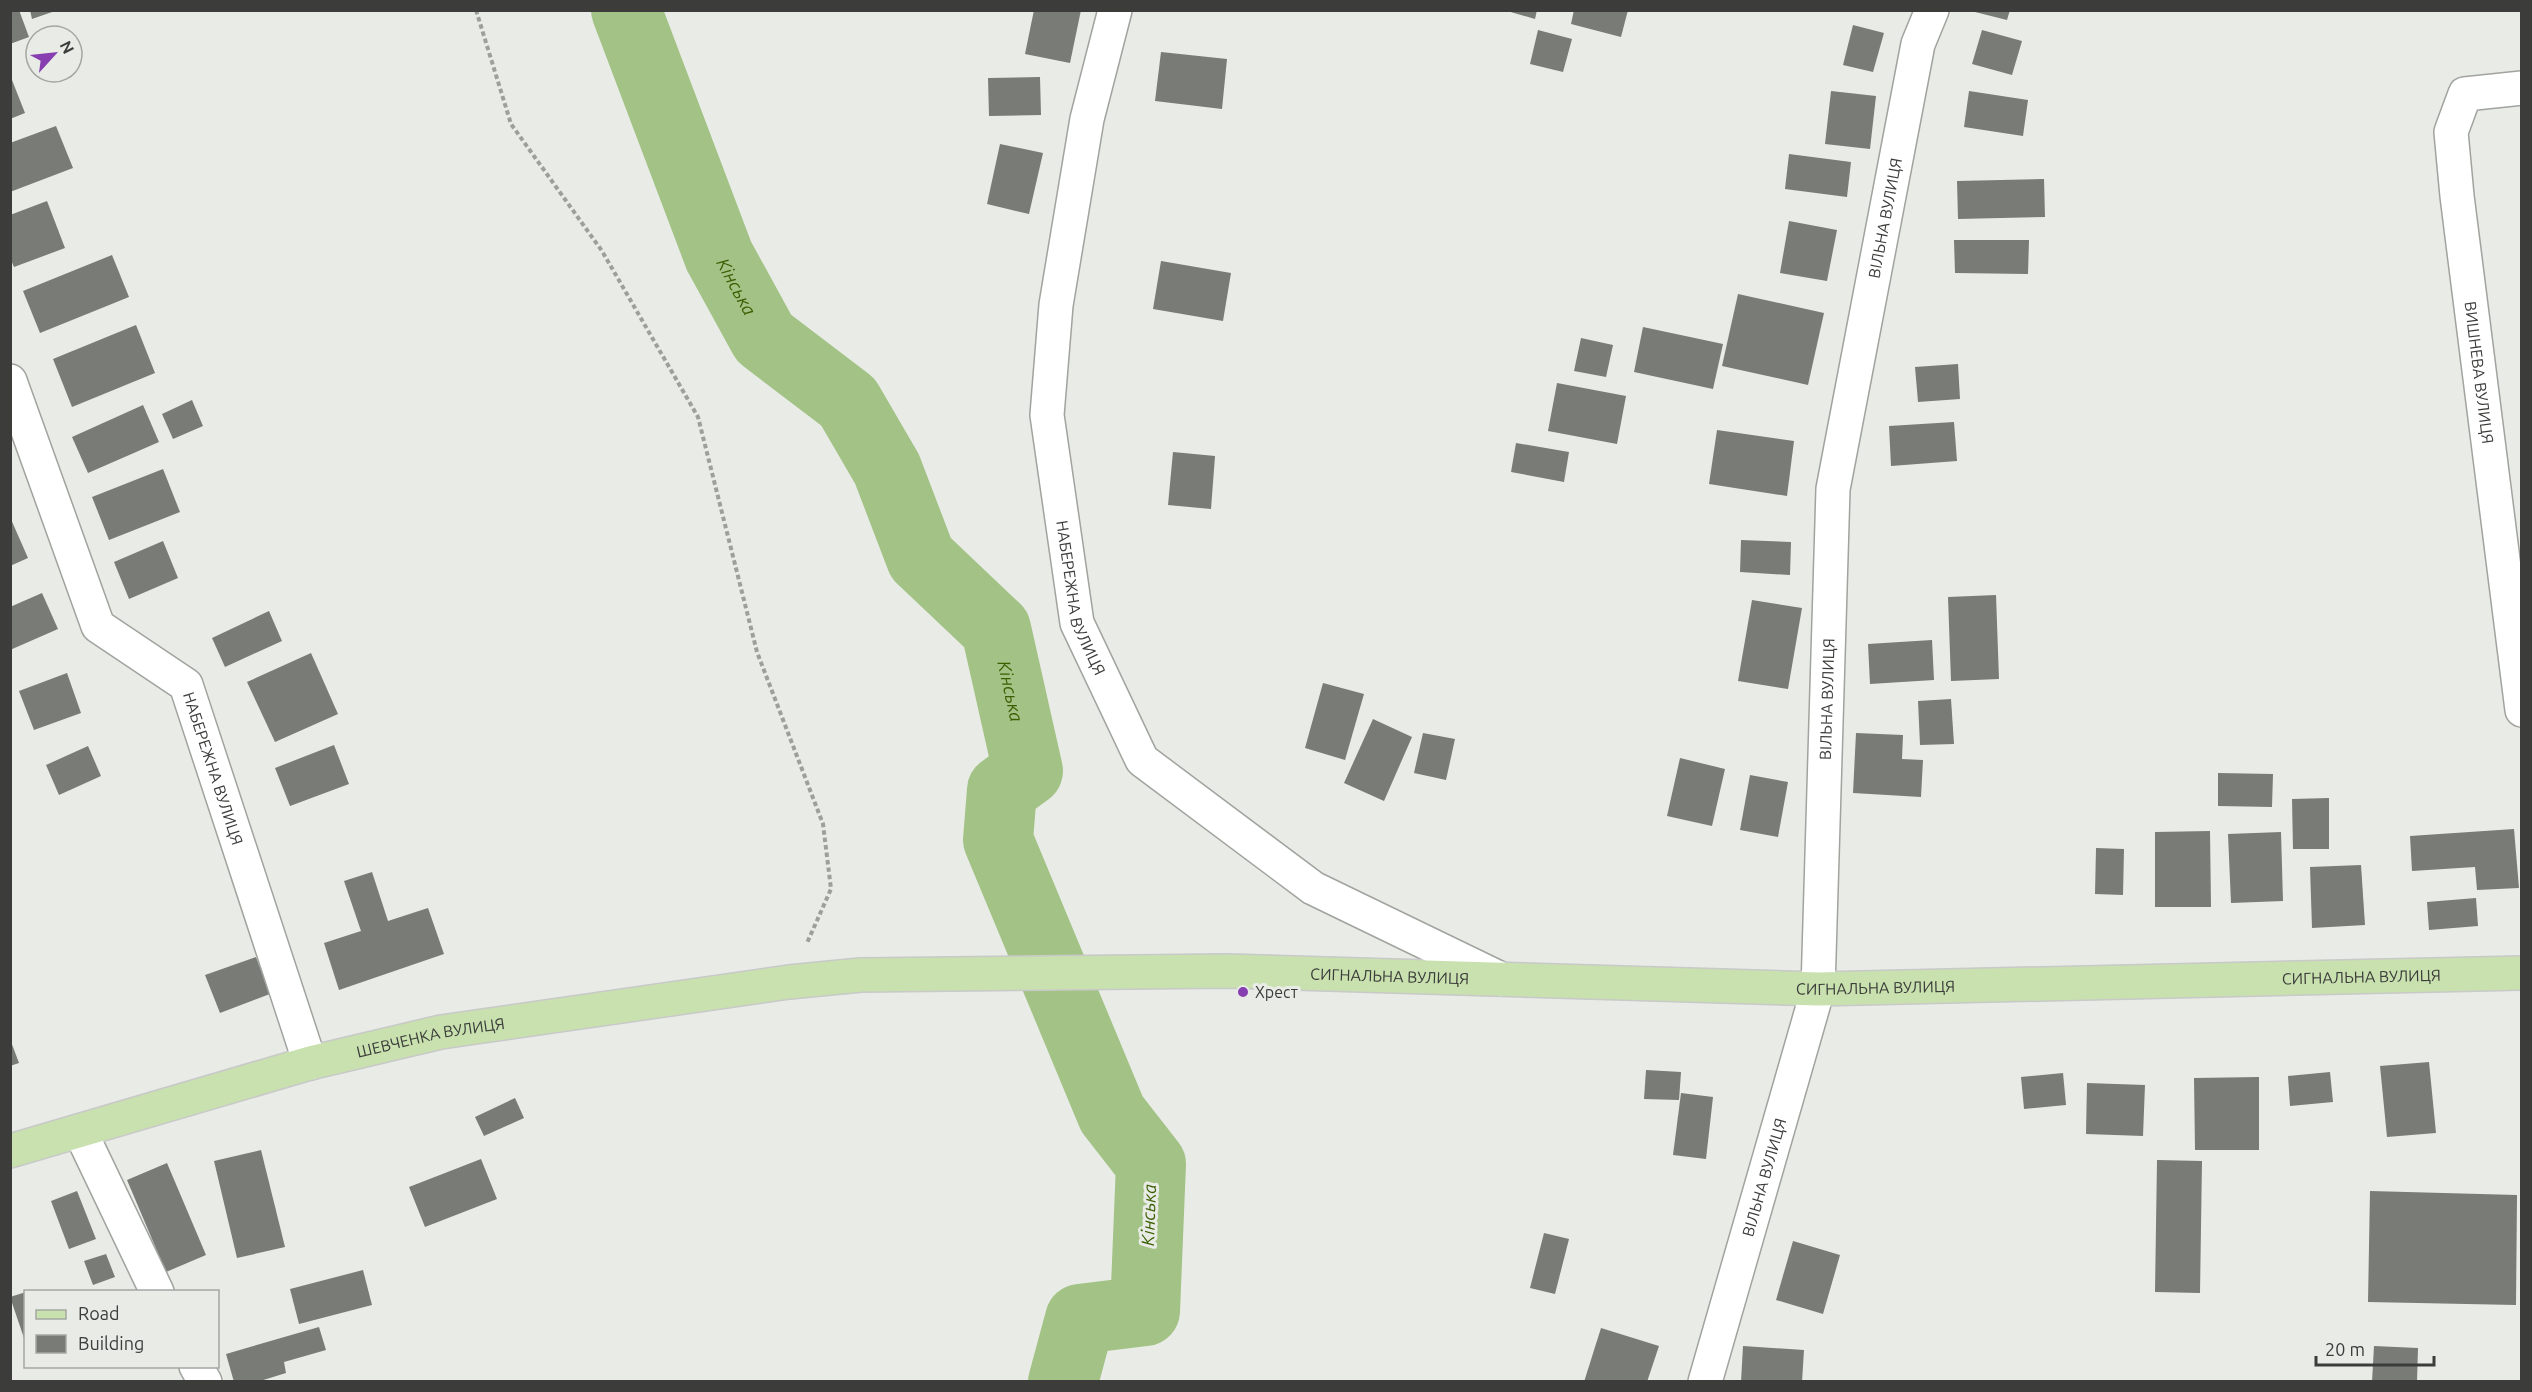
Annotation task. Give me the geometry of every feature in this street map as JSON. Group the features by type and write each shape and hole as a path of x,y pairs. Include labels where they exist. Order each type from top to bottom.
{"main road":[{"name":"СИГНАЛЬНА ВУЛИЦЯ","path":"861,975 1228,971 1818,989 2522,973"},
{"name":"ШЕВЧЕНКА ВУЛИЦЯ","path":"10,1151 310,1063 441,1032 789,982 861,975"}],"street":[{"name":"НАБЕРЕЖНА ВУЛИЦЯ","path":"1115,10 1083,142 1056,305 1047,415 1077,623 1142,760 1313,888 1501,979"},
{"name":"ВІЛЬНА ВУЛИЦЯ","path":"1705,1382 1818,989 1833,489 1918,44 1932,10"},
{"name":"ВИШНЕВА ВУЛИЦЯ","path":"2522,88 2465,94 2451,132 2457,196 2522,710"},
{"name":"НАБЕРЕЖНА ВУЛИЦЯ","path":"10,381 98,626 186,685 310,1063"},
{"path":"80,1131 156,1290"},
{"path":"197,1368 205,1382"}],"path":[{"path":"476,10 511,124 602,251 698,417 757,652 823,824 831,889 789,982"}],"building":[{"path":"10,10 19,10 24,24 24,39 10,44"},
{"path":"30,10 55,10 55,11 32,19"},
{"path":"1034,10 1081,10 1070,63 1025,54"},
{"path":"1504,10 1537,10 1535,19"},
{"path":"1574,10 1628,10 1621,37 1571,24"},
{"path":"1976,10 2010,10 2007,20 1975,12"},
{"path":"1853,25 1884,33 1873,72 1843,65"},
{"path":"1538,30 1572,39 1563,72 1530,64"},
{"path":"1982,30 2022,41 2012,75 1972,64"},
{"path":"1161,52 1227,59 1222,109 1155,101"},
{"path":"10,75 25,113 10,119"},
{"path":"1040,77 1041,115 989,116 988,78"},
{"path":"1831,91 1876,96 1870,149 1825,144"},
{"path":"1969,91 2028,100 2023,136 1964,127"},
{"path":"56,126 73,168 10,192 10,143"},
{"path":"1000,144 1043,153 1029,214 987,204"},
{"path":"1789,154 1851,162 1847,197 1785,189"},
{"path":"2044,179 2045,217 1958,219 1957,181"},
{"path":"47,201 65,248 14,267 10,258 10,215"},
{"path":"1789,221 1837,230 1827,281 1780,273"},
{"path":"1954,240 2029,240 2028,274 1955,273"},
{"path":"112,255 129,297 40,333 23,291"},
{"path":"1161,261 1231,273 1223,321 1153,309"},
{"path":"1738,294 1824,313 1808,385 1722,366"},
{"path":"136,325 155,373 72,407 53,359"},
{"path":"1643,327 1723,344 1713,389 1634,372"},
{"path":"1581,338 1613,345 1606,377 1574,371"},
{"path":"1958,364 1960,399 1918,402 1915,367"},
{"path":"1557,383 1626,396 1617,444 1548,431"},
{"path":"192,400 203,426 173,439 162,414"},
{"path":"143,405 159,442 88,473 72,437"},
{"path":"1954,422 1957,461 1891,466 1889,426"},
{"path":"1717,430 1794,441 1787,496 1709,484"},
{"path":"1516,443 1569,452 1564,482 1511,472"},
{"path":"1173,452 1215,456 1211,509 1168,505"},
{"path":"163,469 180,512 109,540 92,497"},
{"path":"10,517 28,558 10,566"},
{"path":"1741,540 1791,542 1790,575 1740,572"},
{"path":"163,541 178,578 129,599 114,562"},
{"path":"42,593 58,629 10,650 10,607"},
{"path":"1996,595 1999,679 1951,681 1948,597"},
{"path":"1752,600 1802,608 1788,689 1738,681"},
{"path":"269,611 282,641 225,667 212,638"},
{"path":"1932,640 1934,680 1870,684 1868,644"},
{"path":"311,653 338,714 275,742 247,682"},
{"path":"67,673 81,713 34,730 19,691"},
{"path":"1323,683 1364,694 1345,760 1305,748"},
{"path":"1951,699 1954,744 1920,745 1918,701"},
{"path":"1373,719 1412,737 1384,801 1344,783"},
{"path":"1423,733 1455,739 1446,780 1414,773"},
{"path":"1856,733 1903,735 1902,759 1923,760 1921,797 1853,793"},
{"path":"334,745 349,784 290,806 275,768"},
{"path":"88,746 101,776 59,795 46,765"},
{"path":"1680,758 1725,769 1712,826 1667,816"},
{"path":"2218,773 2273,774 2272,807 2218,806"},
{"path":"1750,775 1788,782 1778,837 1740,830"},
{"path":"2329,798 2329,849 2293,849 2292,799"},
{"path":"2514,829 2519,888 2477,890 2475,867 2412,871 2410,836"},
{"path":"2210,831 2211,907 2155,907 2155,832"},
{"path":"2281,832 2283,901 2231,903 2228,834"},
{"path":"2096,848 2124,849 2123,895 2095,894"},
{"path":"2361,865 2365,925 2312,928 2310,867"},
{"path":"372,872 388,921 428,908 444,954 339,990 324,943 361,931 344,881"},
{"path":"2476,898 2478,926 2429,930 2427,902"},
{"path":"256,957 270,994 220,1013 205,975"},
{"path":"10,1039 19,1063 10,1066"},
{"path":"2429,1062 2436,1133 2387,1137 2380,1066"},
{"path":"1646,1070 1681,1072 1679,1100 1644,1099"},
{"path":"2330,1072 2333,1102 2290,1106 2288,1076"},
{"path":"2063,1073 2066,1105 2024,1109 2021,1077"},
{"path":"2259,1077 2259,1150 2195,1150 2194,1078"},
{"path":"2087,1083 2145,1085 2143,1136 2086,1134"},
{"path":"1681,1093 1713,1097 1706,1159 1673,1155"},
{"path":"515,1098 524,1118 484,1136 475,1117"},
{"path":"261,1150 285,1247 237,1258 214,1161"},
{"path":"481,1159 497,1199 425,1227 409,1187"},
{"path":"2157,1160 2202,1161 2200,1293 2155,1292"},
{"path":"167,1163 206,1255 166,1272 127,1180"},
{"path":"77,1191 96,1239 69,1249 51,1201"},
{"path":"2370,1191 2517,1195 2516,1305 2368,1302"},
{"path":"1544,1233 1569,1239 1555,1294 1530,1288"},
{"path":"1793,1241 1840,1255 1823,1314 1776,1300"},
{"path":"106,1254 115,1277 93,1285 84,1261"},
{"path":"363,1270 372,1305 299,1324 290,1289"},
{"path":"24,1293 24,1338 10,1297"},
{"path":"319,1327 326,1350 284,1362 286,1373 257,1382 234,1382 226,1354"},
{"path":"1601,1328 1659,1346 1647,1382 1584,1382"},
{"path":"1743,1346 1804,1350 1802,1382 1741,1382"},
{"path":"2374,1346 2418,1348 2417,1382 2372,1382"}],"waterway":[{"name":"Кінська","path":"626,10 719,256 764,338 848,402 887,469 921,558 996,629 1028,771 1002,790 998,840 1112,1114 1151,1164 1145,1311 1080,1319 1063,1382"}],"place":[{"name":"Хрест","path":"1243,992"}]}
